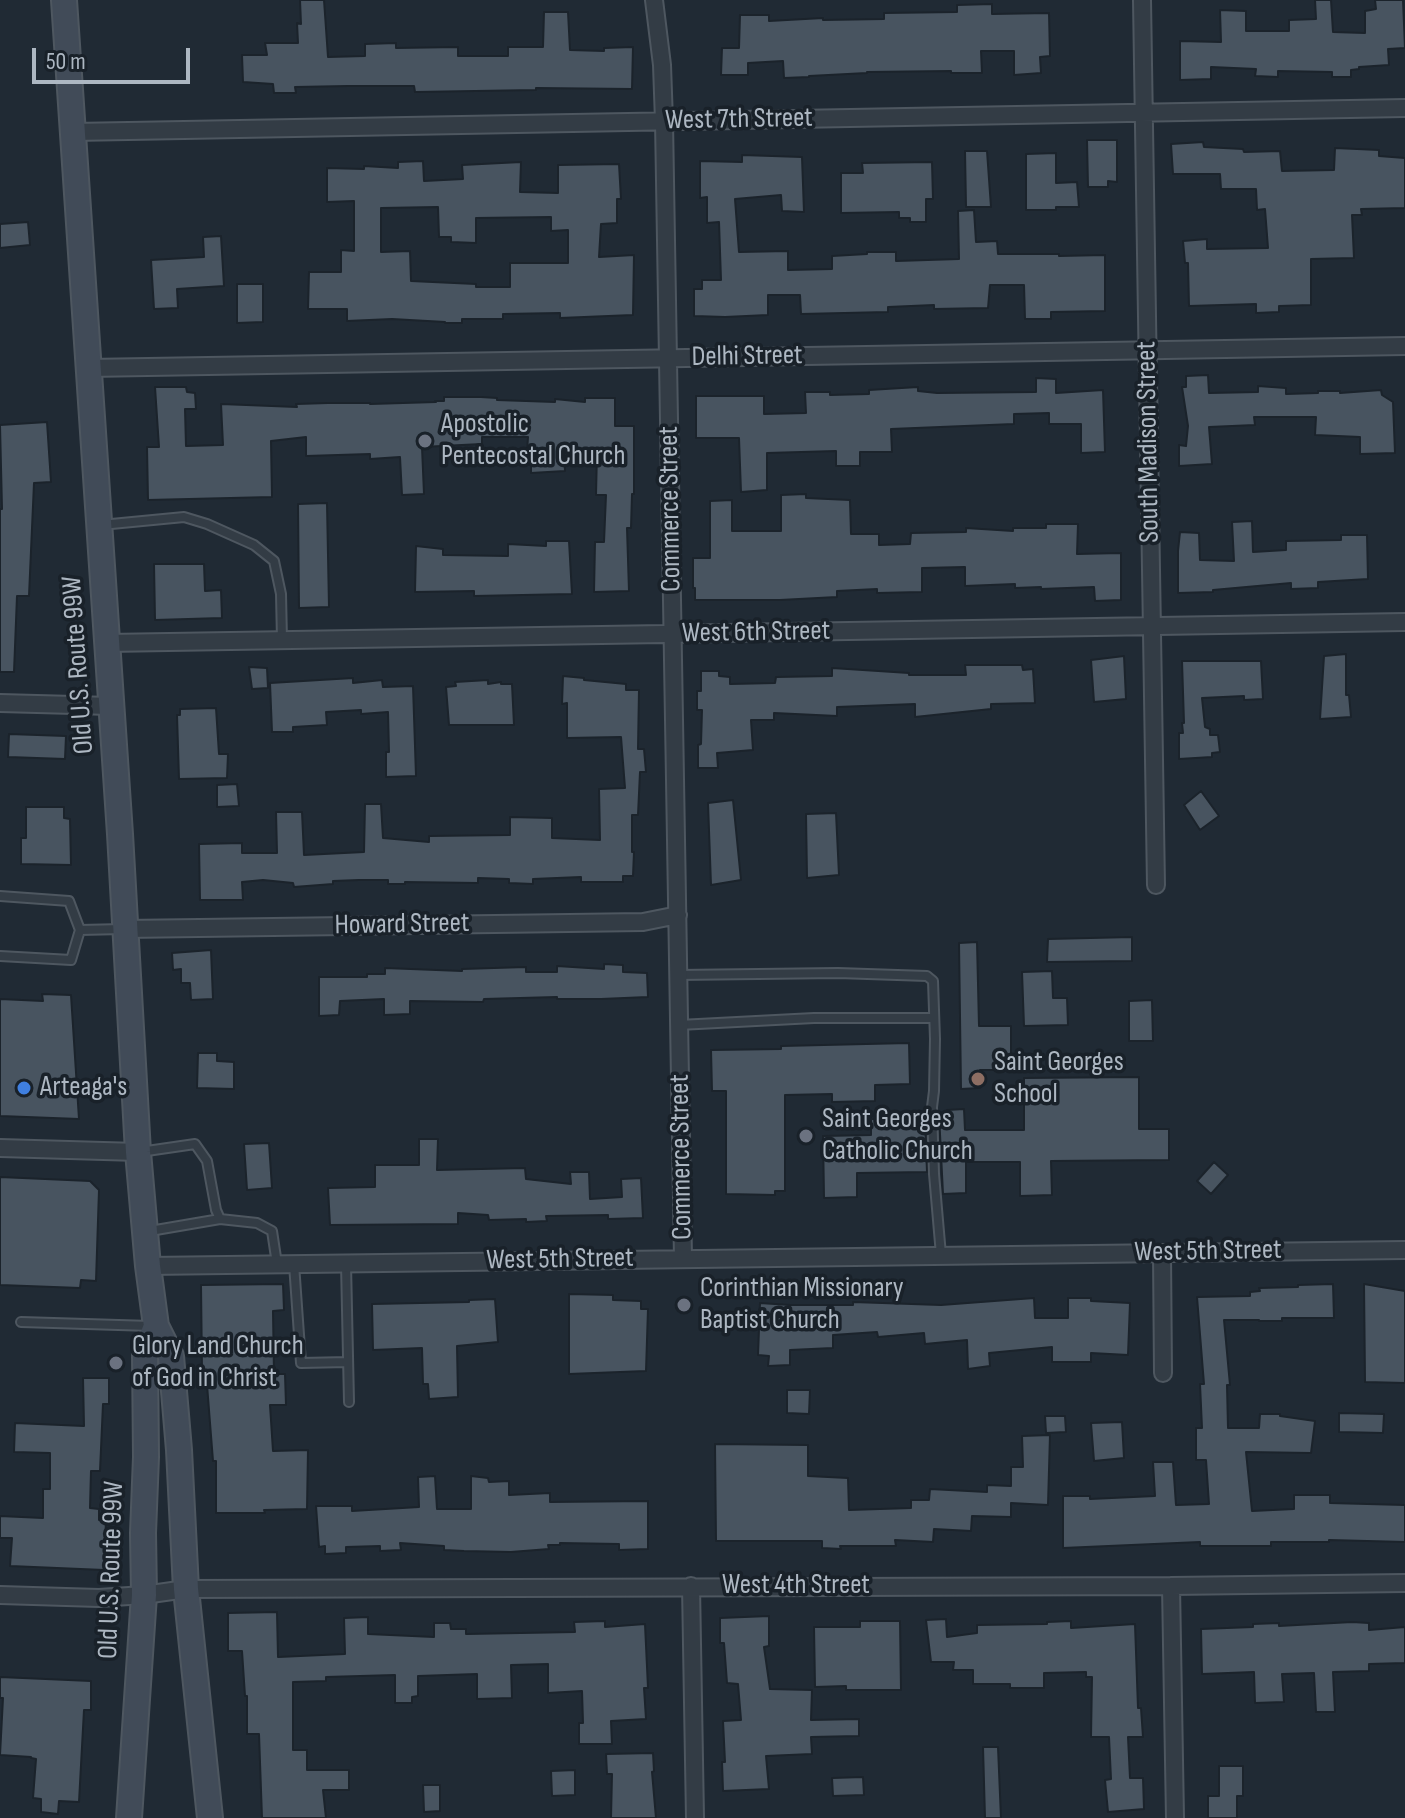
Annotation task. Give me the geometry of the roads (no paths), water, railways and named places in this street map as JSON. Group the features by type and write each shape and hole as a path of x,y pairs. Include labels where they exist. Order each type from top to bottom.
{"main road":[{"name":"Old U.S. Route 99W","path":"64,0 138,1152 156,1326 171,1356 186,1589 210,1818"},
{"name":"Old U.S. Route 99W","path":"129,1818 144,1595 145,1355 156,1326"}],"street":[{"name":"Commerce Street","path":"654,0 662,65 664,121 683,1258"},
{"name":"South Madison Street","path":"1142,0 1156,885"},
{"name":"West 7th Street","path":"73,132 1405,108"},
{"name":"Delhi Street","path":"88,368 1405,346"},
{"name":"West 6th Street","path":"107,643 1405,622"},
{"path":"0,703 111,706"},
{"name":"Howard Street","path":"125,929 643,922 678,915"},
{"path":"0,1148 138,1152"},
{"name":"West 5th Street","path":"148,1266 1405,1250"},
{"path":"1162,1253 1163,1373"},
{"name":"West 4th Street","path":"0,1595 99,1598 186,1589 1405,1583"},
{"path":"691,1586 695,1818"},
{"path":"1171,1586 1175,1818"}],"lane":[{"path":"100,526 184,517 254,545 274,561 281,594 282,640"},
{"path":"0,896 69,901 80,930 71,960 0,956"},
{"path":"80,930 125,929"},
{"path":"678,975 838,973 927,976 933,981 932,1107 941,1255"},
{"path":"679,1025 814,1018 934,1018"},
{"path":"138,1152 195,1144 207,1161 220,1219"},
{"path":"145,1232 220,1219 257,1223 272,1231 286,1264 301,1363 348,1362"},
{"path":"346,1263 349,1402"},
{"path":"21,1322 156,1326"}],"place":[{"name":"Apostolic Pentecostal Church","path":"425,441"},
{"name":"Saint Georges School","path":"978,1079"},
{"name":"Arteaga's","path":"24,1088"},
{"name":"Saint Georges Catholic Church","path":"806,1136"},
{"name":"Corinthian Missionary Baptist Church","path":"684,1305"},
{"name":"Glory Land Church of God in Christ","path":"116,1363"}]}
